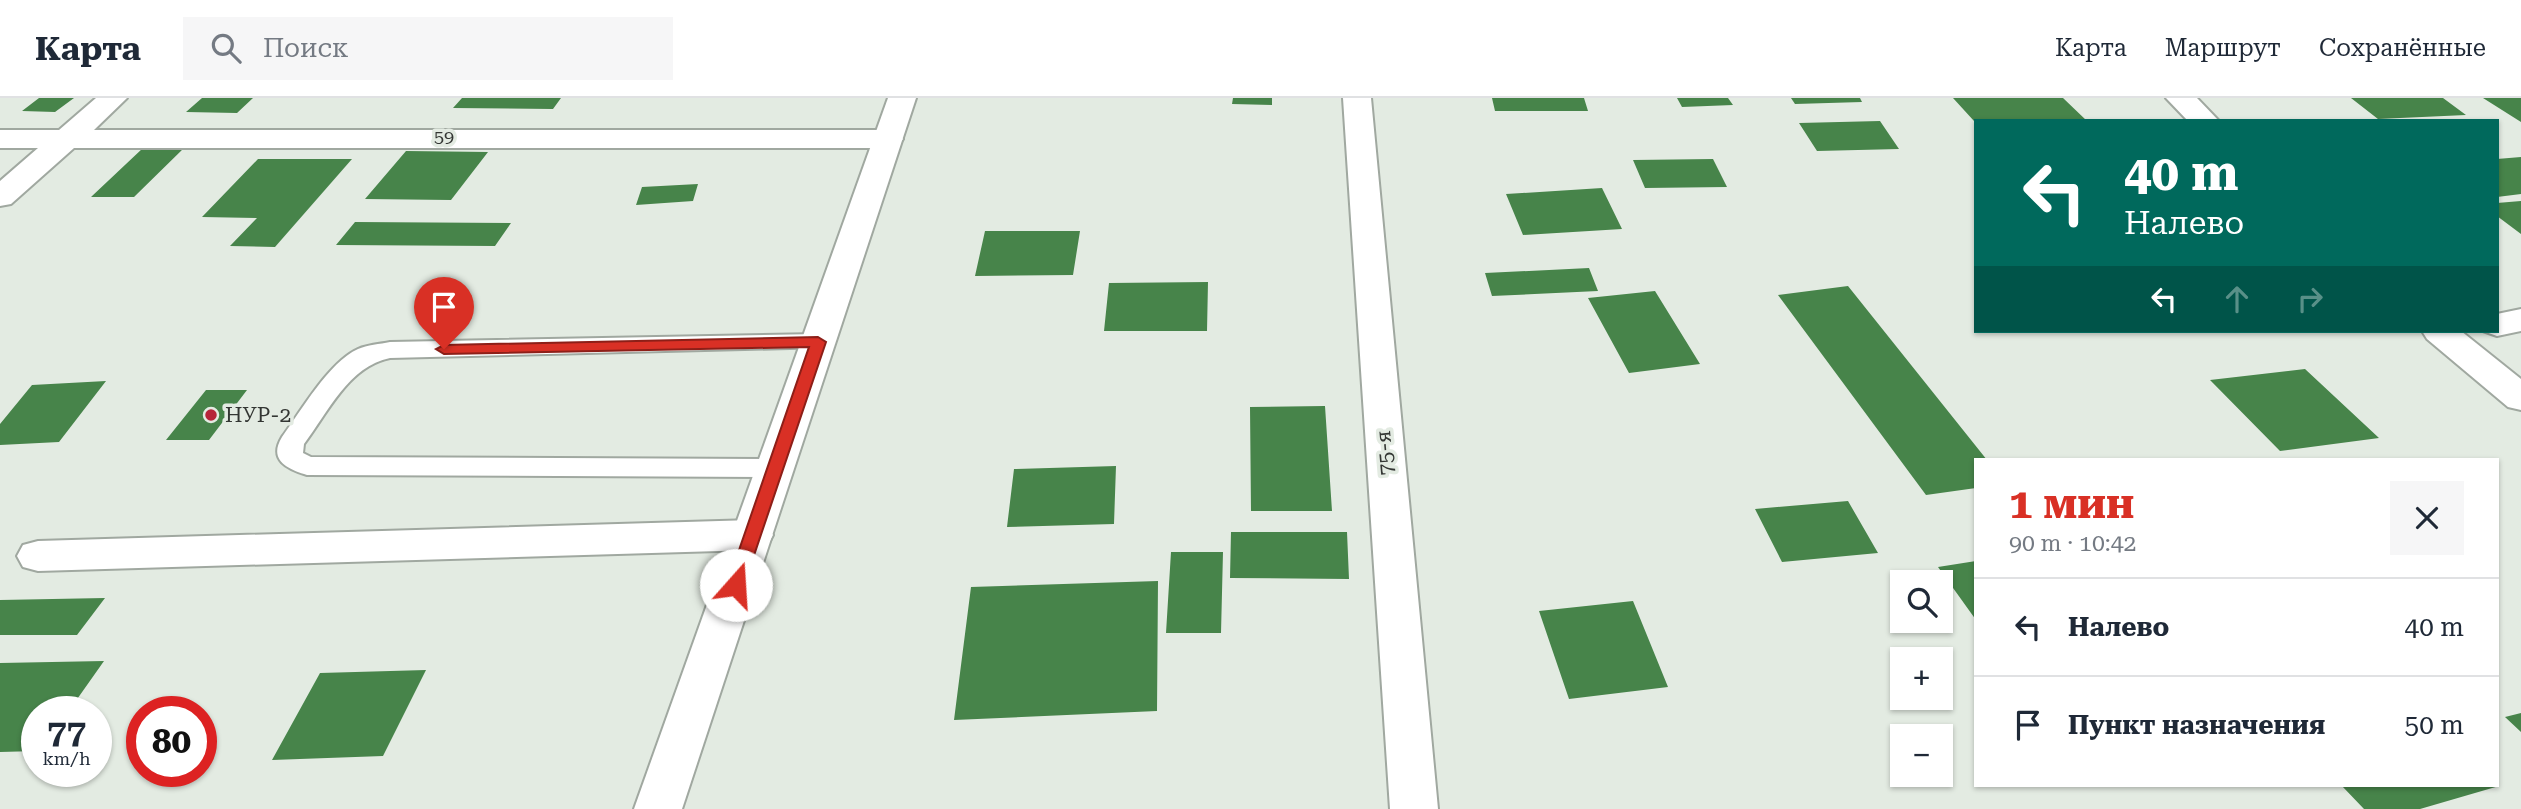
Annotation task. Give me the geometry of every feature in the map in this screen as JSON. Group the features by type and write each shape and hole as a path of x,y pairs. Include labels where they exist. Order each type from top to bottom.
{"main road":[{"path":"0,197 113,98"},
{"path":"658,809 902,98"},
{"name":"75-я","path":"1357,98 1414,809"},
{"path":"2180,98 2203,119"},
{"name":"59","path":"0,139 888,139"},
{"path":"2499,325 2521,320"},
{"path":"2450,333 2521,398"},
{"path":"38,556 753,535"}],"lane":[{"path":"776,468 307,466 290,458 291,443 347,368 366,355 390,350 818,342"}],"building":[{"path":"39,98 74,98 55,112 22,111"},
{"path":"202,98 253,98 237,113 186,112"},
{"path":"462,98 561,98 553,109 453,108"},
{"path":"1233,98 1272,98 1272,105 1232,104"},
{"path":"1492,98 1584,98 1588,111 1495,111"},
{"path":"1677,98 1728,98 1733,105 1682,107"},
{"path":"1791,98 1860,98 1862,102 1795,104"},
{"path":"1953,98 2063,98 2085,119 1974,119"},
{"path":"2351,98 2443,98 2466,115 2378,119"},
{"path":"2483,98 2521,98 2521,122"},
{"path":"1880,121 1899,149 1817,151 1799,123"},
{"path":"143,148 184,148 134,197 91,197"},
{"path":"406,151 488,152 451,200 365,199"},
{"path":"2521,157 2521,194 2499,197 2499,159"},
{"path":"258,159 352,159 275,247 230,246 257,218 202,217"},
{"path":"1713,159 1727,187 1645,188 1633,160"},
{"path":"698,184 693,201 636,205 642,187"},
{"path":"1602,188 1622,229 1523,235 1506,194"},
{"path":"2521,201 2521,234 2499,218 2499,203"},
{"path":"355,222 511,223 495,246 336,245"},
{"path":"985,231 1080,231 1073,275 975,276"},
{"path":"1589,268 1598,291 1492,296 1485,273"},
{"path":"1208,282 1207,331 1104,331 1109,283"},
{"path":"1848,286 1985,458 1974,458 1974,488 1926,495 1778,295"},
{"path":"1655,291 1700,364 1629,373 1588,298"},
{"path":"2305,369 2379,438 2280,451 2210,380"},
{"path":"106,381 59,442 0,445 0,424 32,385"},
{"path":"206,390 247,390 209,440 166,440"},
{"path":"1325,406 1332,511 1251,511 1250,407"},
{"path":"1116,466 1114,524 1007,527 1014,469"},
{"path":"1848,501 1878,553 1782,562 1755,509"},
{"path":"1231,532 1347,532 1349,579 1230,578"},
{"path":"1171,552 1223,552 1221,633 1166,633"},
{"path":"1974,561 1974,617 1953,588 1953,570 1940,570 1938,567"},
{"path":"1158,581 1157,711 954,720 971,587"},
{"path":"105,598 77,635 0,635 0,600"},
{"path":"1633,601 1668,687 1569,699 1539,611"},
{"path":"104,661 79,696 21,696 21,751 0,752 0,663"},
{"path":"426,670 383,756 272,760 320,673"},
{"path":"2521,713 2521,732 2505,717"},
{"path":"2343,787 2496,787 2420,809 2364,809"}],"place":[{"name":"НУР-2","path":"211,415"}],"route":[{"path":"444,349 818,342 736,585"}]}
